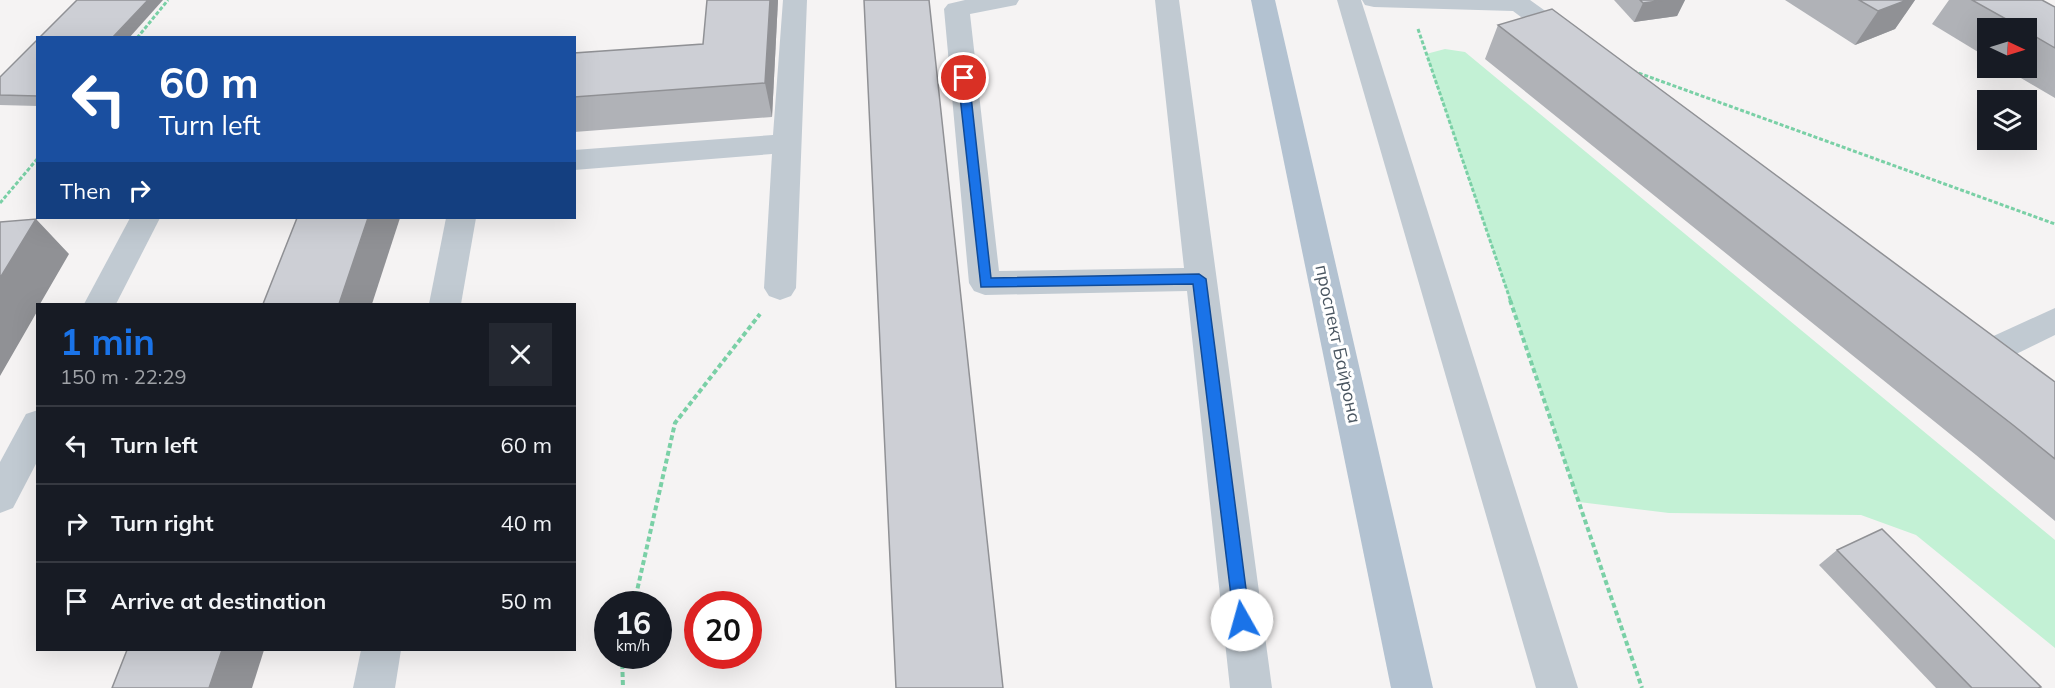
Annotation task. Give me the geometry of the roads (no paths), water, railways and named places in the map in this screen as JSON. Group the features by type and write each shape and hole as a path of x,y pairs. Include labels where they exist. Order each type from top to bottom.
{"main road":[{"name":"проспект Байрона","path":"1263,0 1412,688"}],"lane":[{"path":"780,288 795,0"},
{"path":"1007,0 957,9 985,283 1199,279"},
{"path":"1167,0 1199,279 1251,688"},
{"path":"1349,0 1557,688"},
{"path":"1374,0 1408,3 1519,4 1587,55"},
{"path":"576,160 787,143"},
{"path":"101,303 144,219"},
{"path":"445,303 461,219"},
{"path":"2017,374 1979,346 2055,321"},
{"path":"0,497 36,428"},
{"path":"374,688 381,651"}]}
